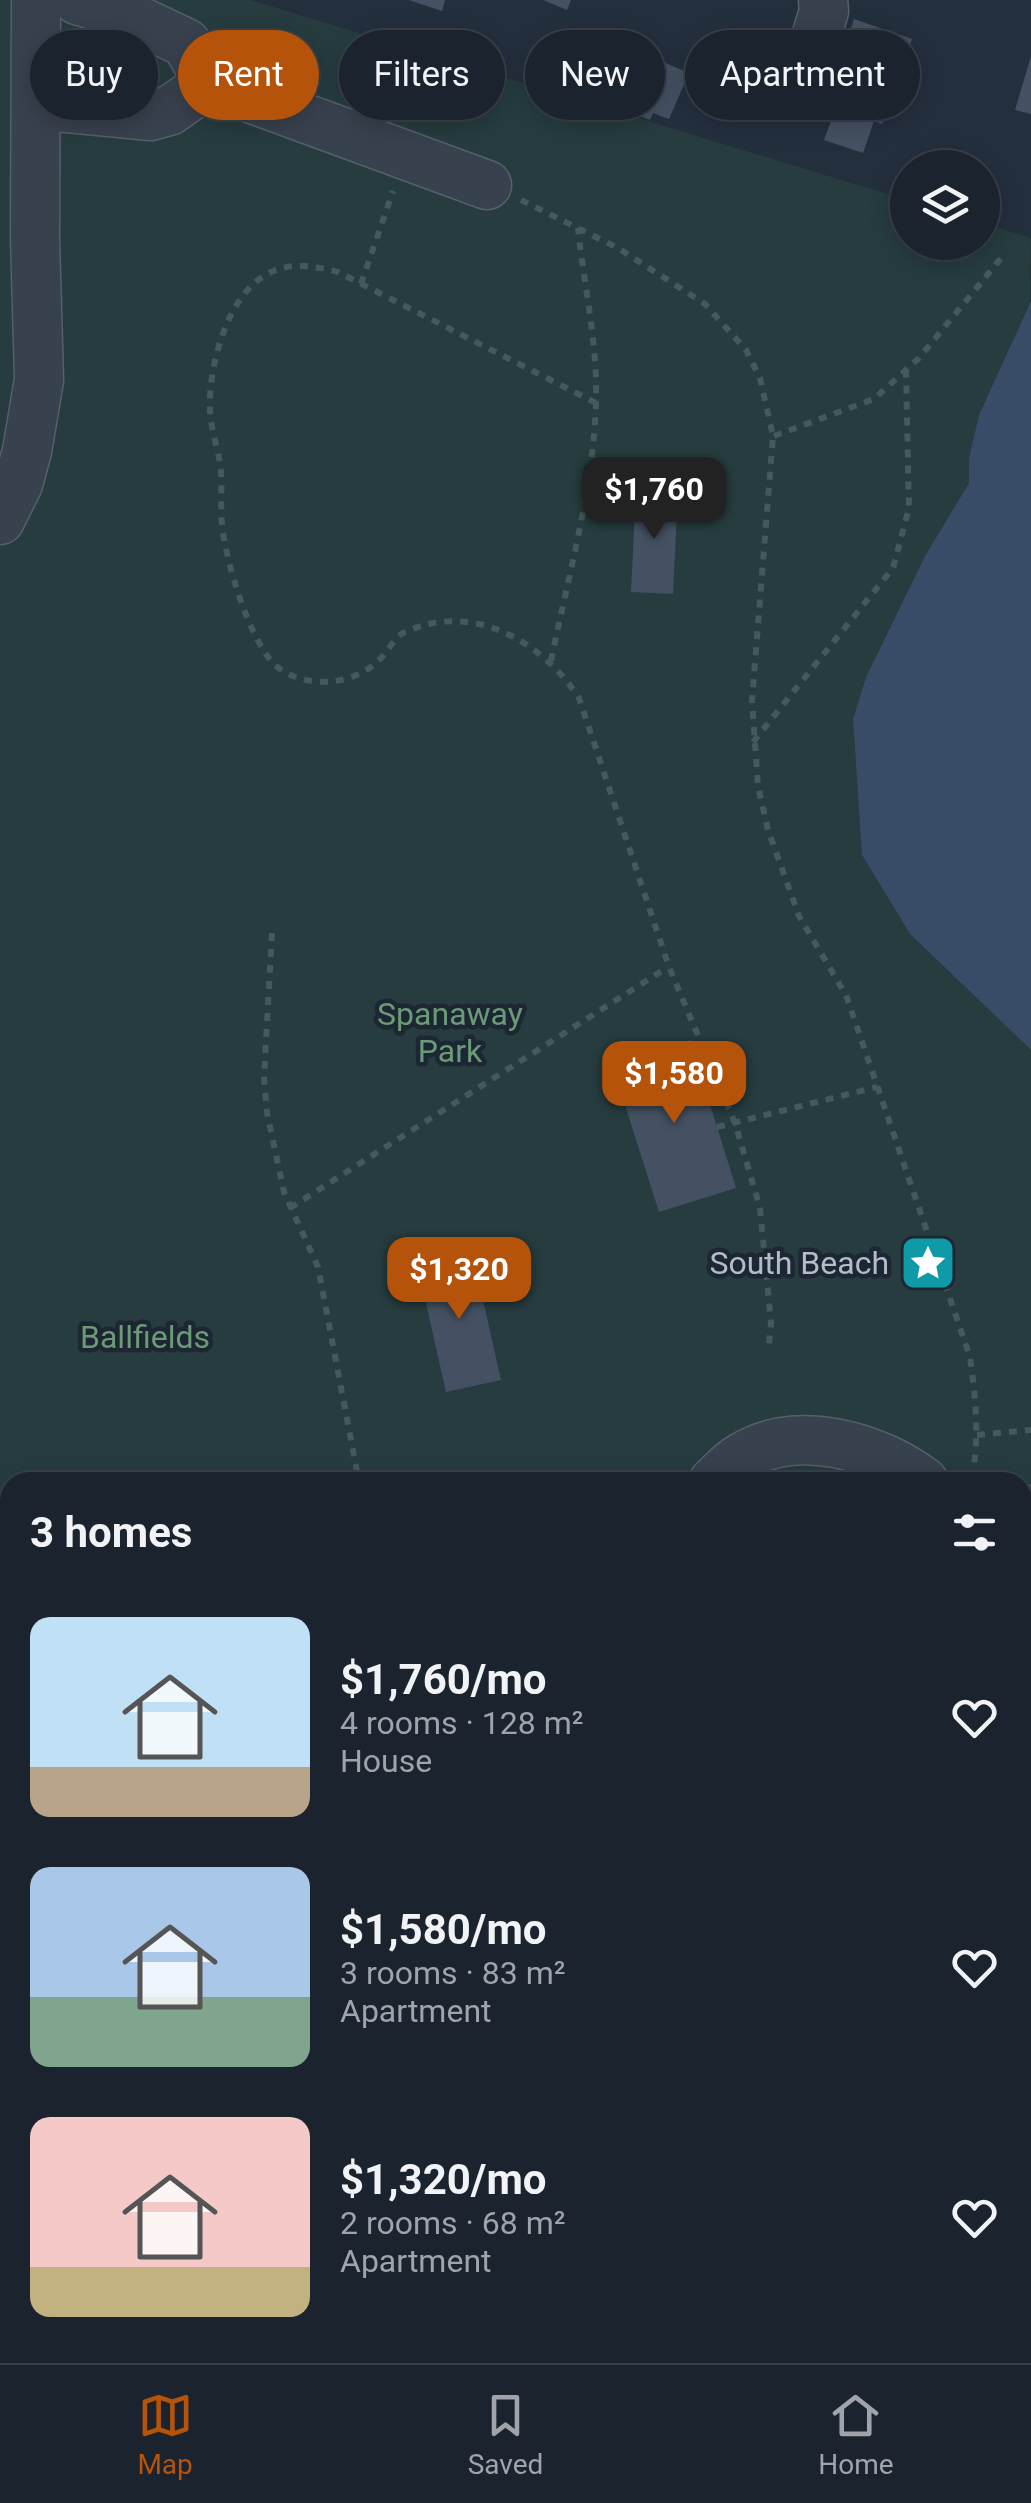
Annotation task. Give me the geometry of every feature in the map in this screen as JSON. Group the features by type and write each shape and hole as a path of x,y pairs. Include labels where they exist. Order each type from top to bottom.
{"street":[{"path":"36,0 36,30"},
{"path":"77,0 127,16 178,39"},
{"path":"818,30 823,0"},
{"path":"0,520 18,484 39,380 34,238 36,120"},
{"path":"310,120 487,185"},
{"path":"724,1472 740,1457 763,1447 824,1442 885,1457 908,1472"}],"path":[{"path":"360,284 406,155"},
{"path":"487,185 578,227 680,286 728,326 760,378 773,436 754,656 753,742 758,786 782,874 799,916 846,995 970,1357 978,1411 972,1472"},
{"path":"551,661 588,473 596,403 594,349 578,227"},
{"path":"773,436 874,399 906,370 1002,257"},
{"path":"596,403 318,266 298,265 270,272 243,297 222,336 212,374 210,414 221,466 222,528 236,588 277,667 315,682 336,682 373,666 399,635 446,624 492,628 534,647 551,661 578,698 669,967 734,1123 760,1208 769,1344"},
{"path":"753,742 894,568 909,508 906,370"},
{"path":"272,932 264,1077 266,1113 273,1153 290,1208 318,1266 357,1472"},
{"path":"290,1208 669,967"},
{"path":"718,1127 878,1087"},
{"path":"977,1435 1031,1430"}],"green space":[{"name":"Spanaway Park","path":"0,0 251,0 349,30 339,30 339,120 505,120 505,77 525,84 525,120 645,120 890,195 890,260 1000,260 1000,228 1031,238 1030,305 979,415 969,458 969,483 925,556 866,677 853,719 862,855 910,934 1031,1050 1031,1472 0,1472"}],"water":[{"path":"1031,301 1031,1050 910,934 862,855 853,719 866,677 925,556 969,483 969,458 979,415"}],"building":[{"path":"409,0 445,0 442,11"},
{"path":"543,0 571,0 567,10"},
{"path":"854,19 886,30 850,30"},
{"path":"1031,56 1031,114 1015,110"},
{"path":"665,63 685,71 685,82 669,119 665,118"},
{"path":"831,120 883,120 882,124 874,121 863,153 824,140"},
{"path":"636,490 678,492 673,594 631,592"},
{"path":"690,1040 736,1188 659,1212 612,1064"},
{"path":"472,1251 501,1380 446,1392 417,1263"}],"place":[{"name":"South Beach","path":"928,1263"}],"park label":[{"name":"Ballfields","path":"145,1337"}]}
